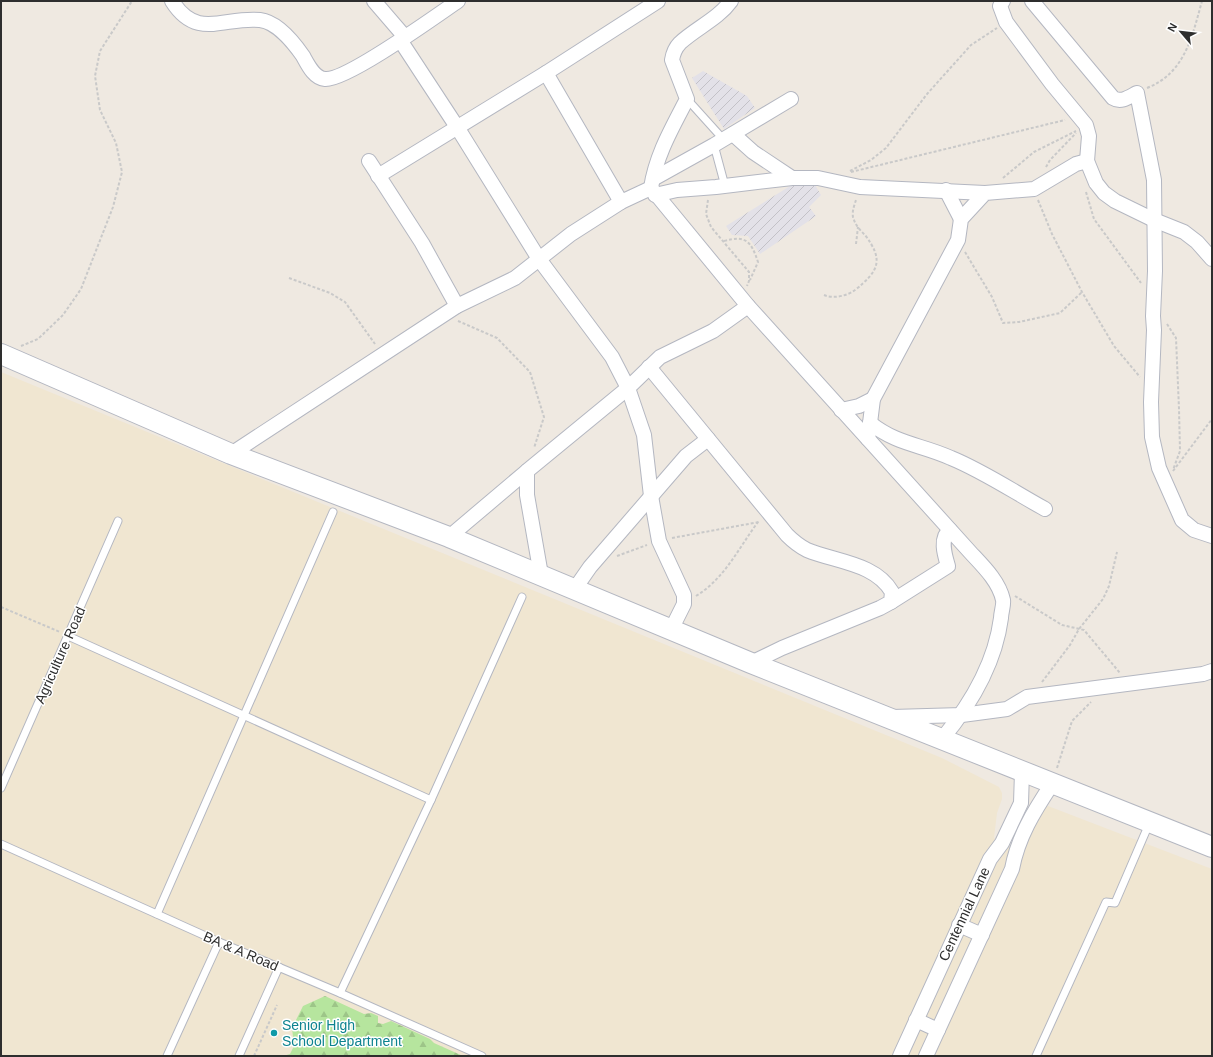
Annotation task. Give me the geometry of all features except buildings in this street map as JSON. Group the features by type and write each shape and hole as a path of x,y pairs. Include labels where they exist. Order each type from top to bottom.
{"street":[{"path":"172,1 185,16 197,24 210,25 261,20 273,25 296,46 314,73 325,79 336,78 348,72 458,1"},
{"path":"374,1 402,38 539,259 612,357 628,388 644,435 651,496 659,541 684,595 684,604 671,630"},
{"path":"378,176 546,73 658,1"},
{"path":"653,187 666,139 687,99 672,60 673,54 680,43 702,28 731,1"},
{"path":"1003,1 1000,6 1001,13 1006,22 1052,84 1083,121 1088,136 1087,161 1096,183 1104,192 1116,201 1188,235 1212,260"},
{"path":"1032,1 1113,98 1117,101 1122,100 1137,93 1154,180 1155,271 1151,402 1152,437 1158,468 1182,520 1194,530 1212,536"},
{"path":"546,73 621,202"},
{"path":"231,454 457,306 515,278 571,234 621,202 653,187 724,140 791,99"},
{"path":"724,140 753,152 792,178"},
{"path":"369,161 422,243 457,306"},
{"path":"653,187 677,190 708,188 792,178 818,178 860,187 985,193 1034,188 1080,162 1087,161"},
{"path":"653,187 744,302 989,573 1003,600 1000,626 990,665 962,715 942,740"},
{"path":"946,190 962,219"},
{"path":"868,439 873,399 958,240 962,219 985,193"},
{"path":"449,537 628,388 649,367 670,350 724,324 744,302"},
{"path":"2,354 231,454 449,537 671,630 1212,848"},
{"path":"649,367 771,516 797,544 808,550 869,571 882,579 892,592 891,602"},
{"path":"841,410 859,406 873,399"},
{"path":"870,423 883,433 895,439 951,458 1045,509"},
{"path":"574,590 590,567 686,456 708,439"},
{"path":"527,471 527,495 541,575"},
{"path":"752,663 782,648 880,608 948,566 943,553 947,532 950,530"},
{"path":"888,717 962,715 1007,709 1027,697 1203,674 1212,671"},
{"name":"Centennial Lane","path":"900,1056 990,859 1002,843 1021,803 1022,772"},
{"name":"Centennial Lane","path":"926,1056 1012,869 1016,848 1035,809 1052,784"},
{"path":"1021,803 1035,809"},
{"path":"1010,826 1024,832"},
{"path":"990,859 1012,869"},
{"path":"959,925 982,935"},
{"path":"916,1020 938,1030"}],"lane":[{"path":"687,99 724,140 725,186"},
{"path":"157,914 245,716 333,512"},
{"name":"Agriculture Road","path":"1,788 118,521"},
{"path":"340,993 431,800 522,598"},
{"path":"68,636 431,800"},
{"path":"1036,1056 1106,902 1114,903 1150,823"},
{"name":"BA & A Road","path":"1,844 219,942 340,993 469,1053 482,1056"},
{"path":"167,1056 219,942"},
{"path":"239,1056 279,967"}],"path":[{"path":"2,354 38,339 63,315 81,289 113,207 122,172 116,143 100,110 95,76 100,51 132,1"},
{"path":"1137,93 1161,82 1179,65 1186,51 1202,1"},
{"path":"1006,22 971,45 927,94 886,148 871,160 848,172 1083,121"},
{"path":"1083,121 1050,160 1034,188 1052,234 1082,292 1114,346 1142,380"},
{"path":"985,193 1034,152 1066,138 1083,121"},
{"path":"824,296 830,298 851,293 870,278 878,264 875,248 853,220 853,211 860,187"},
{"path":"708,188 706,214 711,227 750,272 744,302"},
{"path":"856,244 858,226"},
{"path":"723,241 736,238 745,240 753,248 758,262 749,281"},
{"path":"958,240 992,297 1003,323 1060,313 1082,292"},
{"path":"289,278 330,293 345,302 382,355"},
{"path":"444,315 497,338 530,372 544,417 527,471"},
{"path":"684,604 711,587 729,566 738,549 759,522 771,516"},
{"path":"1027,697 1044,680 1070,645 1079,629 1103,599 1109,586 1117,552"},
{"path":"1003,600 1015,596 1062,625 1084,630 1129,684"},
{"path":"1,607 68,636"},
{"path":"1052,784 1072,721 1095,700"},
{"path":"254,1056 277,1005"}],"shaded area":[{"path":"703,71 747,96 755,108 724,129 692,78"},
{"path":"798,181 815,185 821,195 809,207 816,216 760,254 748,236 732,235 726,226"},
{"path":"1,372 942,758 999,787 1002,793 1002,799 997,813 994,838 1002,843 1016,848 1044,807 1048,806 1212,869 1212,1056 1,1056"}],"green space":[{"path":"325,996 364,1014 371,1013 378,1016 378,1023 383,1024 391,1021 463,1056 283,1056 290,1054 294,1046 292,1028 303,1006"}],"place":[{"name":"Senior High School Department","path":"274,1033"}]}
